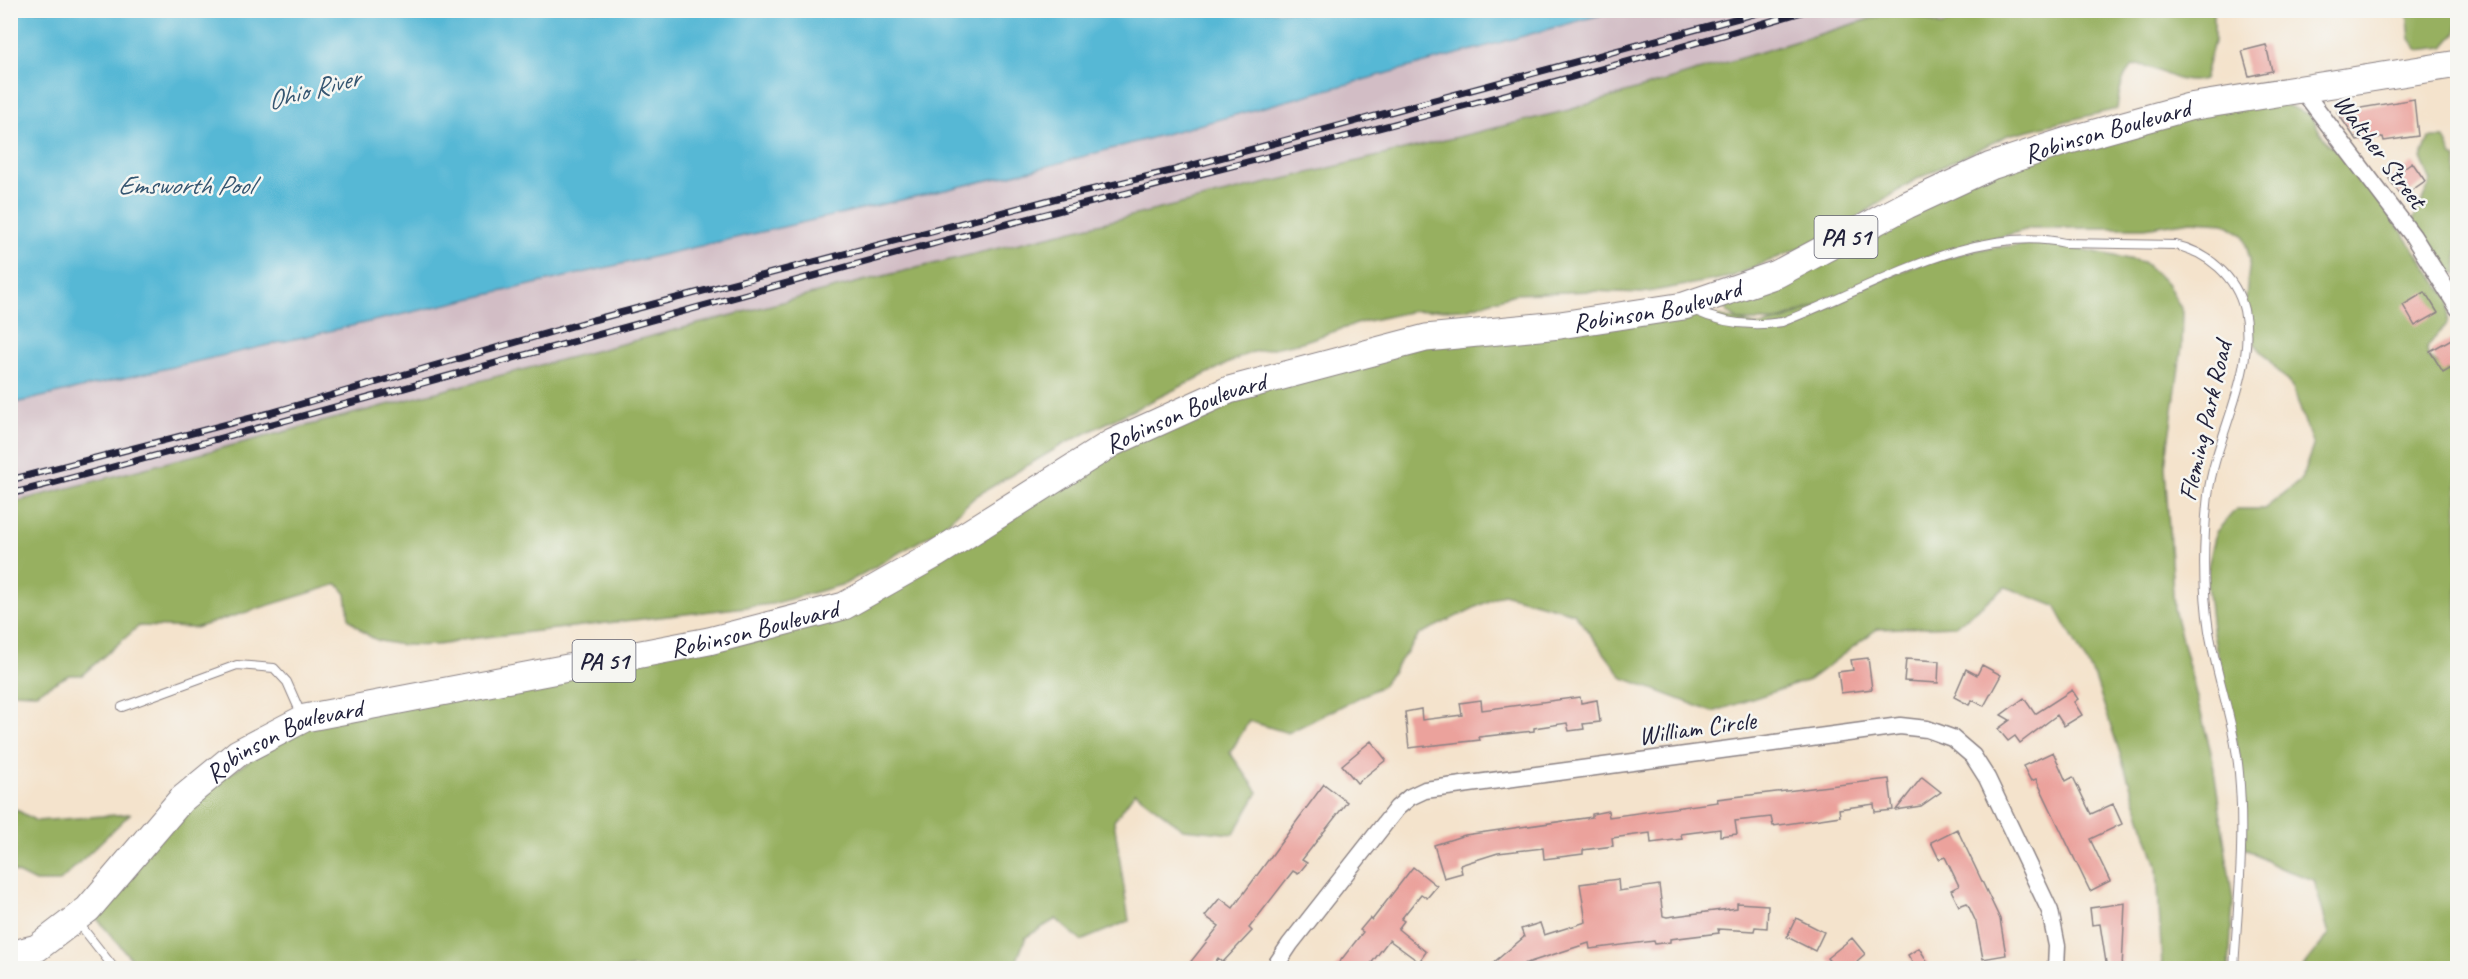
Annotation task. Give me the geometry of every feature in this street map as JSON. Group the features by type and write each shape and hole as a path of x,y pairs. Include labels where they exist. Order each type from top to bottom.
{"main road":[{"path":"2426,70 2457,55"},
{"name":"Robinson Boulevard","path":"10,956 37,948 88,909 181,800 238,753 304,719 709,641 844,606 936,554 1112,442 1229,390 1426,338 1560,325 1684,306 1777,274 1907,205 1991,166 2070,140 2189,107 2300,87 2457,64"}],"street":[{"name":"Walther Street","path":"2300,87 2413,236 2457,308"},
{"name":"William Circle","path":"1274,969 1290,944 1397,808 1425,790 1900,726 1927,729 1952,738 1978,763 2050,911 2056,937 2056,969"}],"lane":[{"name":"Fleming Park Road","path":"1684,306 1705,315 1739,324 1762,325 1782,322 1922,261 2019,239 2047,239 2065,243 2175,245 2193,249 2220,268 2235,287 2243,308 2247,331 2243,364 2210,478 2204,529 2203,578 2209,631 2239,772 2242,864 2234,969"},
{"path":"122,707 237,665 274,668 287,682 304,719"},
{"path":"75,919 114,969"}],"shaded area":[{"path":"1615,11 2018,11 11,573 11,404 1041,168"}],"green space":[{"path":"1896,11 1905,11 1942,26 1961,11 2214,11 2214,42 2204,79 2189,81 2174,78 2138,65 2129,70 2122,83 2117,109 2008,135 1913,181 1829,236 1731,277 1642,293 1592,291 1515,294 1465,309 1413,311 1363,322 1302,342 1249,353 1062,445 976,496 939,530 845,584 772,604 460,640 452,643 409,645 388,643 367,635 349,619 346,594 338,584 195,628 139,626 82,675 69,675 36,693 11,692 11,503 863,281 1569,110"},
{"path":"2407,11 2457,11 2457,32 2444,47 2418,50 2410,39"},
{"path":"2268,97 2310,115 2328,145 2349,157 2450,300 2447,324 2427,347 2428,357 2457,377 2457,968 2302,968 2329,934 2314,880 2277,867 2244,848 2242,772 2212,629 2206,575 2216,532 2236,509 2264,509 2301,480 2313,446 2293,388 2254,343 2245,307 2250,259 2243,235 2224,223 2191,221 2145,228 2032,228 1923,259 1782,321 1740,321 1727,312 1723,304 1991,168"},
{"path":"2429,138 2444,138 2452,156 2457,158 2457,274 2445,269 2413,221 2431,181 2421,158"},
{"path":"2047,242 2143,262 2167,283 2183,312 2182,346 2165,466 2174,609 2212,756 2233,901 2229,968 2162,968 2157,866 2095,678 2055,606 2006,587 1955,626 1877,629 1809,680 1713,712 1623,678 1574,613 1503,594 1420,634 1382,686 1288,733 1249,721 1230,753 1258,792 1234,834 1183,829 1135,792 1114,821 1129,921 1081,941 1056,919 1026,937 1014,968 139,968 92,913 184,803 308,723 843,616 1116,447 1231,395 1426,344 1685,308 1762,327 1924,263 1981,249"},
{"path":"10,806 36,821 130,814 59,882 35,882 11,870"}],"water":[{"name":"Emsworth Pool","path":"10,11 1615,11 1041,168 11,404"}],"building":[{"path":"2266,45 2272,71 2249,76 2242,51"},
{"path":"2414,99 2418,136 2384,141 2383,137 2357,141 2337,112"},
{"path":"2412,162 2425,181 2402,197 2389,179"},
{"path":"2425,292 2438,313 2415,326 2403,305"},
{"path":"2453,338 2457,346 2457,364 2443,372 2430,351"},
{"path":"1868,658 1872,689 1841,693 1838,672 1853,670 1851,660"},
{"path":"1906,659 1939,661 1938,683 1904,681"},
{"path":"1982,665 2001,675 1984,706 1972,700 1969,705 1954,697 1966,669 1977,675"},
{"path":"2072,690 2078,699 2074,702 2082,715 2064,726 2057,715 2020,743 2015,736 2008,741 1998,729 2010,720 2001,715 2024,698 2035,714"},
{"path":"1580,697 1581,703 1597,700 1600,722 1583,724 1584,729 1569,731 1567,723 1534,728 1534,731 1479,737 1480,740 1409,748 1405,712 1421,709 1422,720 1462,715 1460,703 1481,700 1482,710"},
{"path":"1371,741 1386,760 1357,783 1342,765"},
{"path":"2053,752 2066,781 2073,777 2091,814 2113,804 2122,824 2090,839 2110,881 2090,891 2036,779 2031,781 2023,766"},
{"path":"1922,777 1941,792 1921,806 1896,810"},
{"path":"1889,779 1893,810 1875,812 1874,804 1839,809 1840,816 1773,826 1771,817 1735,821 1737,834 1720,836 1720,829 1681,834 1682,839 1651,843 1650,833 1612,838 1613,846 1583,850 1583,854 1544,859 1543,848 1498,853 1460,865 1462,873 1444,878 1434,845 1465,835 1592,817 1592,814 1608,811 1609,817 1718,802 1717,799"},
{"path":"1324,784 1347,802 1302,860 1307,863 1298,874 1293,871 1249,928 1252,931 1223,962 1218,958 1210,969 1185,969 1219,926 1205,916 1220,898 1233,908"},
{"path":"1957,829 2000,919 2006,955 1983,959 1976,922 1967,903 1959,906 1951,890 1959,886 1945,857 1939,859 1931,842"},
{"path":"1413,867 1437,886 1427,898 1421,894 1401,919 1404,921 1398,929 1426,952 1419,962 1389,940 1367,969 1334,969 1363,932 1360,930 1370,918 1372,920"},
{"path":"1618,879 1619,891 1659,885 1663,916 1667,917 1737,908 1737,903 1768,905 1767,928 1755,927 1754,931 1718,929 1719,933 1670,939 1670,942 1655,944 1654,941 1590,949 1589,943 1524,964 1519,969 1486,969 1524,937 1521,929 1540,923 1544,935 1586,922 1580,884"},
{"path":"2125,903 2122,969 2107,969 2100,924 2092,925 2090,908"},
{"path":"1796,918 1824,932 1815,951 1787,937"},
{"path":"1852,938 1865,954 1857,961 1864,969 1836,969 1827,958"},
{"path":"1919,948 1932,969 1916,969 1908,955"}],"railway":[{"path":"10,480 270,413 593,320 1061,197 1175,170 1768,10"},
{"path":"10,494 932,244 1591,72 1809,10"}],"water label":[{"name":"Ohio River","path":"313,89"}]}
